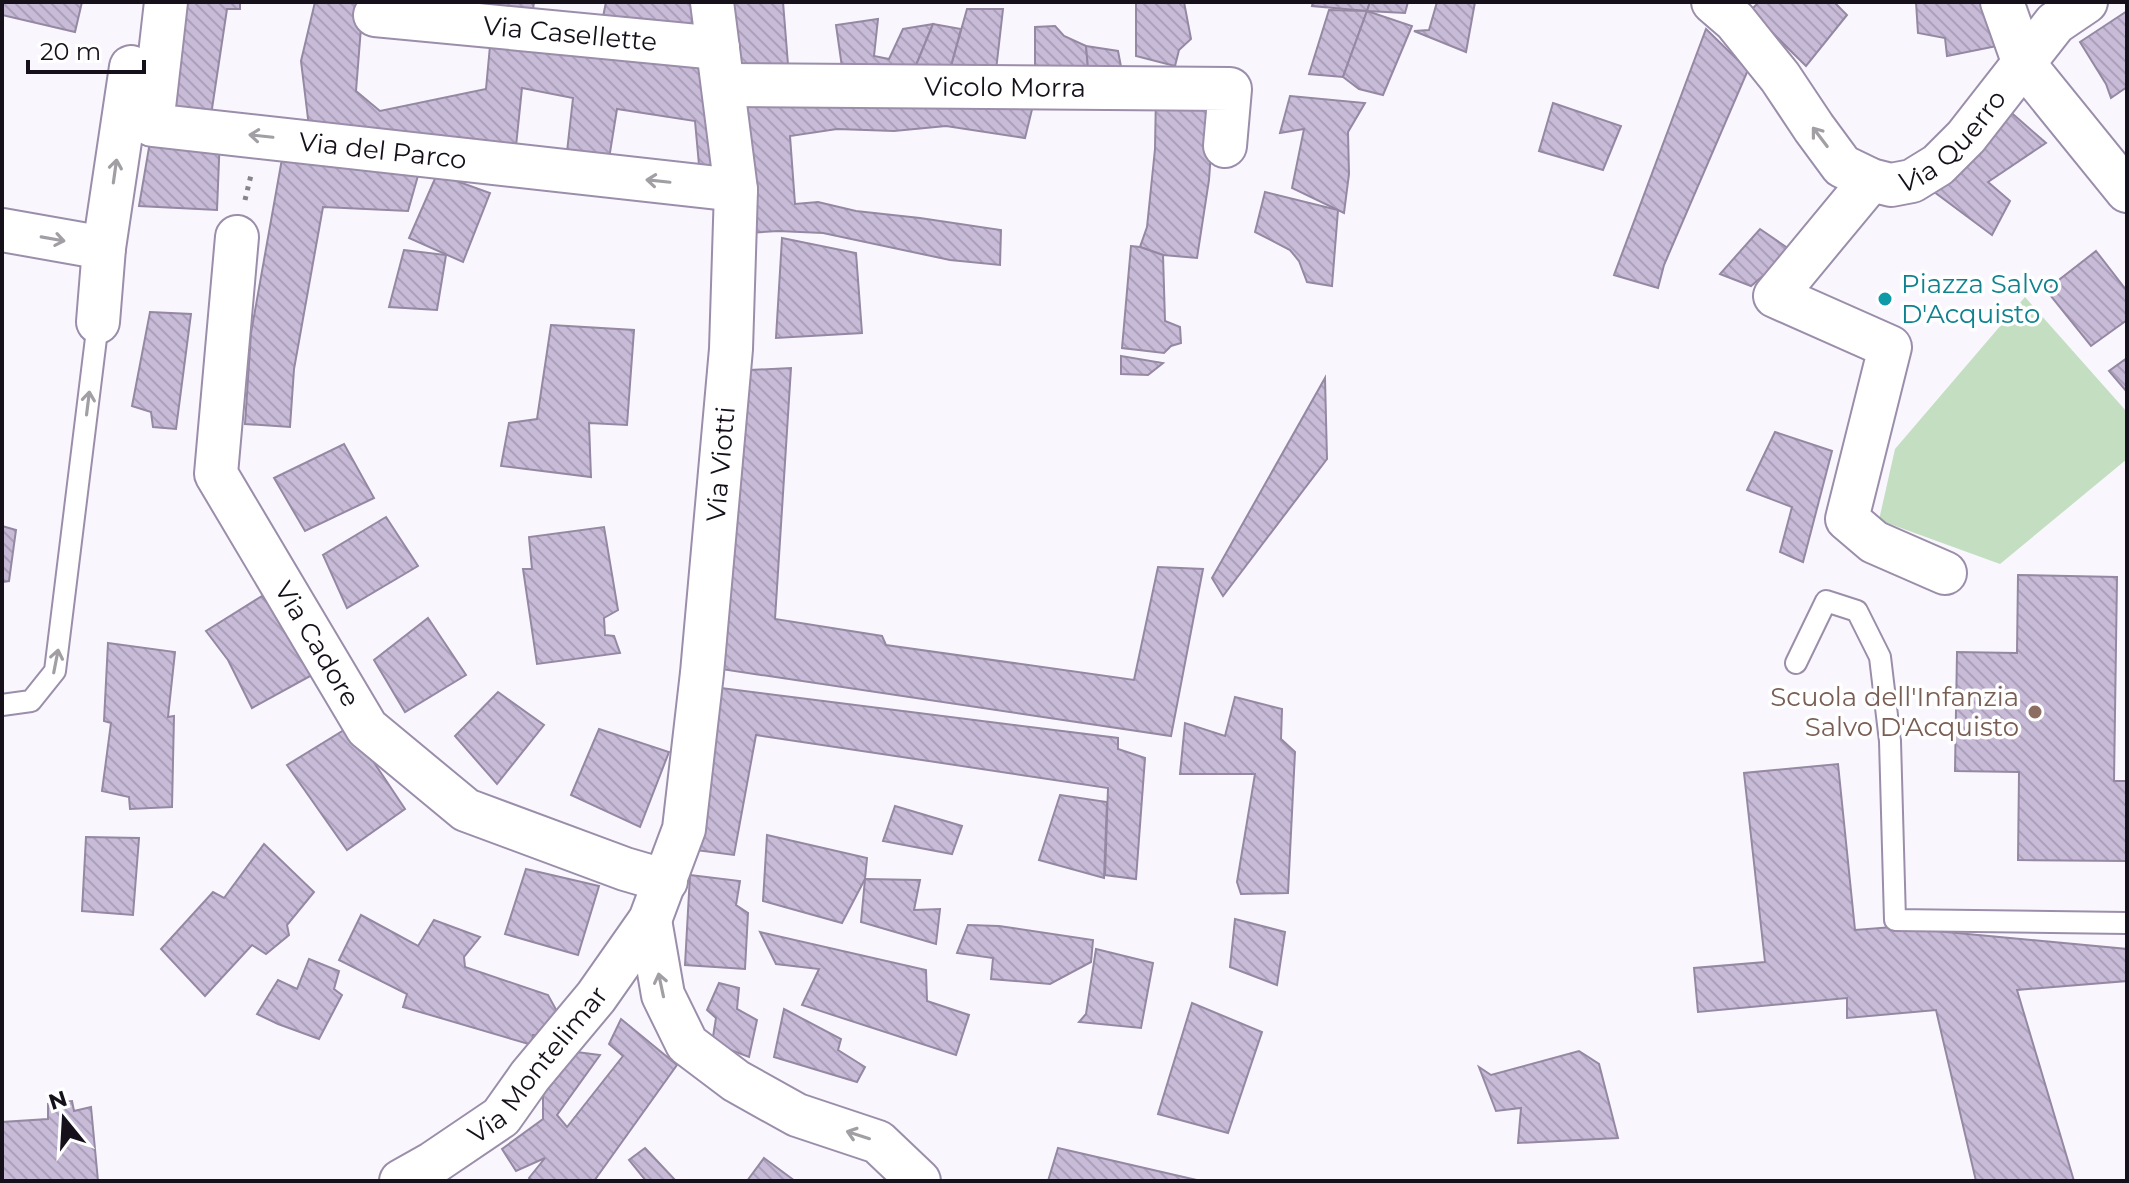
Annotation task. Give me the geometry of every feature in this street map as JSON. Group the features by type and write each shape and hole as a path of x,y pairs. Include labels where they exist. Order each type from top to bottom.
{"street":[{"path":"98,322 104,248 140,2"},
{"name":"Via del Parco","path":"166,2 152,125 736,190"},
{"name":"Via Viotti","path":"650,920 684,829 702,673 731,349 736,190 712,2"},
{"name":"Via Querro","path":"1713,2 1735,21 1780,77 1842,166 1871,180 1891,185 1912,181 1938,165 1966,137 2055,23 2086,2"},
{"path":"2002,2 2024,64 2127,191"},
{"name":"Via Casellette","path":"375,15 720,66"},
{"name":"Vicolo Morra","path":"720,66 1230,89 1225,146"},
{"path":"1871,180 1775,296 1890,347 1847,519 1874,542 1945,573"},
{"path":"2,230 104,248"},
{"name":"Via Cadore","path":"237,237 216,474 367,728 466,810 625,869 666,881"},
{"path":"650,920 663,995 687,1044 736,1081 797,1115 878,1142 919,1181"},
{"name":"Via Montelimar","path":"401,1181 501,1117 530,1076 596,997 650,920"}],"lane":[{"path":"2,705 31,701 55,671 98,322"},
{"path":"1796,663 1826,601 1857,611 1880,657 1890,741 1895,920 2127,923"}],"path":[{"path":"237,237 259,136"}],"green space":[{"path":"2025,297 2127,412 2127,459 2000,564 1879,520 1895,449"}],"building":[{"path":"2,2 82,2 75,32 2,15"},
{"path":"181,2 240,2 240,9 227,9 210,122 161,118"},
{"path":"315,2 363,2 356,91 380,111 486,89 491,35 706,58 719,175 700,176 695,121 617,109 608,165 566,161 573,98 522,88 515,156 310,135 301,61"},
{"path":"451,2 534,2 531,24"},
{"path":"606,2 694,2 690,35 602,22"},
{"path":"722,2 783,2 789,77 729,81"},
{"path":"1136,2 1184,2 1191,39 1179,50 1175,66 1136,56"},
{"path":"1313,2 1370,2 1367,11 1312,6"},
{"path":"1370,2 1408,2 1405,13 1367,11"},
{"path":"1437,2 1475,2 1466,52 1414,31 1429,30"},
{"path":"1759,2 1834,2 1847,15 1806,66 1750,11"},
{"path":"1916,2 1992,2 1997,46 1947,56 1945,38 1918,33"},
{"path":"967,9 1003,9 995,79 949,73"},
{"path":"1329,10 1367,11 1343,77 1309,74"},
{"path":"1367,11 1412,26 1383,95 1359,89 1343,77"},
{"path":"2127,11 2127,87 2111,98 2106,84 2080,42"},
{"path":"878,19 874,56 889,59 903,29 933,24 912,75 843,74 836,25"},
{"path":"933,24 961,29 949,73 912,75"},
{"path":"1055,26 1064,36 1086,46 1089,79 1035,74 1035,27"},
{"path":"1706,29 1748,70 1664,265 1658,288 1614,275"},
{"path":"1086,46 1118,51 1123,77 1089,79"},
{"path":"1156,92 1215,97 1209,180 1197,258 1163,255 1140,247 1147,227 1155,149"},
{"path":"739,94 1035,97 1025,138 946,126 894,131 837,129 790,136 795,204 818,202 856,211 1001,230 1000,265 950,260 823,233 748,233"},
{"path":"1290,96 1365,103 1348,132 1349,174 1344,213 1292,188 1304,129 1280,133"},
{"path":"1553,103 1621,126 1603,170 1539,151"},
{"path":"2006,108 2046,143 1988,182 2010,201 1992,235 1933,191"},
{"path":"152,130 220,135 217,210 139,206"},
{"path":"285,142 421,165 408,211 323,207 294,369 290,427 245,424 251,333"},
{"path":"437,174 490,193 463,262 409,238"},
{"path":"1265,192 1338,210 1332,286 1307,282 1299,261 1290,250 1255,232"},
{"path":"1760,229 1792,251 1751,286 1720,274"},
{"path":"782,238 856,253 862,333 776,338"},
{"path":"1131,246 1163,255 1165,321 1180,327 1181,343 1171,346 1164,353 1122,348"},
{"path":"404,250 446,255 437,310 389,307"},
{"path":"2096,251 2127,291 2127,320 2091,346 2046,290"},
{"path":"150,312 191,314 176,429 153,427 151,412 132,406"},
{"path":"551,325 634,330 627,425 589,423 591,477 501,466 509,423 537,419"},
{"path":"1121,356 1163,363 1148,375 1121,374"},
{"path":"2127,358 2127,392 2109,371"},
{"path":"791,368 775,619 882,636 886,645 1134,680 1158,567 1203,569 1171,736 721,669 750,370"},
{"path":"1325,378 1327,459 1223,596 1212,578"},
{"path":"1775,432 1832,451 1803,562 1780,552 1792,507 1747,490"},
{"path":"344,444 374,498 305,531 274,478"},
{"path":"386,517 418,566 347,608 323,555"},
{"path":"2,526 16,530 9,581 2,582"},
{"path":"604,527 618,610 604,618 605,635 614,636 620,653 537,664 523,569 532,569 529,537"},
{"name":"Scuola dell'Infanzia Salvo D'Acquisto","path":"2018,575 2117,577 2114,781 2127,781 2127,861 2018,860 2019,772 1955,771 1957,652 2017,653"},
{"path":"262,596 287,628 312,675 252,708 228,660 206,631"},
{"path":"428,618 466,675 405,712 374,660"},
{"path":"108,643 175,652 168,717 174,716 172,807 130,809 129,797 102,791 111,723 104,721"},
{"path":"721,688 1118,738 1118,749 1145,758 1136,879 1105,875 1108,788 756,735 734,855 695,850"},
{"path":"498,692 544,725 497,784 455,736"},
{"path":"1235,697 1282,709 1281,739 1295,752 1288,893 1241,894 1237,882 1255,774 1180,774 1185,723 1225,736"},
{"path":"599,729 669,752 640,827 571,795"},
{"path":"344,730 371,758 405,809 347,850 287,765"},
{"path":"1838,764 1855,930 1893,927 2127,949 2127,981 2017,990 2074,1181 1976,1181 1936,1010 1847,1018 1847,998 1698,1012 1694,968 1765,962 1744,773"},
{"path":"1060,795 1107,802 1104,878 1039,860"},
{"path":"895,806 962,826 952,854 883,841"},
{"path":"767,835 867,858 865,879 842,923 763,901"},
{"path":"86,837 139,838 133,915 82,911"},
{"path":"264,844 314,892 287,925 289,935 266,954 252,945 205,996 161,949 213,892 224,898"},
{"path":"526,869 599,886 578,955 505,934"},
{"path":"690,875 740,881 736,905 748,913 745,969 685,965"},
{"path":"865,879 920,880 914,910 940,909 936,944 861,922"},
{"path":"361,915 418,946 434,920 480,937 464,957 465,967 548,995 559,1015 549,1035 533,1035 532,1045 403,1007 407,994 339,960"},
{"path":"1235,919 1285,932 1277,985 1230,967"},
{"path":"968,925 999,926 1093,940 1091,962 1050,984 991,979 993,958 957,953"},
{"path":"760,932 926,970 927,1001 969,1015 956,1055 802,1005 819,969 776,964"},
{"path":"1096,949 1153,963 1141,1028 1079,1022 1086,1014"},
{"path":"309,959 339,971 334,989 342,995 319,1039 257,1014 278,980 297,989"},
{"path":"719,983 739,988 737,1009 757,1020 749,1057 712,1043 716,1018 707,1010"},
{"path":"1192,1003 1262,1032 1228,1133 1158,1114"},
{"path":"784,1009 841,1039 838,1050 865,1067 857,1082 774,1057"},
{"path":"621,1019 677,1065 594,1181 531,1181 529,1178 545,1158 516,1171 502,1149 543,1119 543,1095 577,1052 600,1055 557,1115 567,1127 623,1056 609,1044"},
{"path":"1579,1051 1599,1064 1618,1138 1518,1143 1521,1108 1496,1111 1479,1067 1491,1075"},
{"path":"72,1101 74,1111 91,1107 98,1181 2,1181 2,1122 48,1119 48,1104"},
{"path":"645,1148 676,1181 646,1181 629,1160"},
{"path":"1058,1148 1201,1181 1048,1181"},
{"path":"764,1158 795,1181 747,1181"}],"place":[{"name":"Piazza Salvo D'Acquisto","path":"1885,299"},
{"name":"Scuola dell'Infanzia Salvo D'Acquisto","path":"2035,712"}]}
